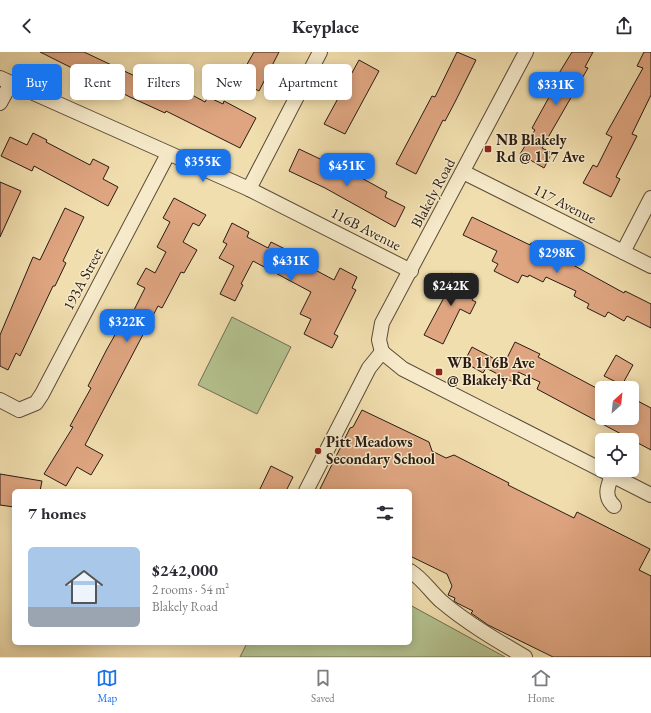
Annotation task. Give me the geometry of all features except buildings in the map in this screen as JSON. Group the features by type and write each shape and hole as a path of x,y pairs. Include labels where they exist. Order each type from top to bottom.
{"street":[{"path":"249,189 320,52"},
{"name":"Blakely Road","path":"382,352 379,340 382,323 411,271 526,52"},
{"path":"0,103 5,80"},
{"name":"116B Avenue","path":"5,80 249,189 411,271"},
{"name":"193A Street","path":"0,400 19,410 36,403 168,154"},
{"name":"117 Avenue","path":"463,172 651,266"},
{"path":"623,252 651,198"},
{"path":"307,489 369,368 382,352 403,369 595,467"},
{"path":"612,477 607,486 607,494 609,501 614,506"},
{"path":"614,477 651,495"},
{"path":"412,573 424,582 439,599 475,627 525,657"}],"green space":[{"path":"232,317 291,347 257,414 198,385"},
{"path":"412,606 505,657 240,657 246,645 412,645"}],"place":[{"name":"NB Blakely Rd @ 117 Ave","path":"488,149"},
{"name":"WB 116B Ave @ Blakely Rd","path":"439,372"},
{"name":"Pitt Meadows Secondary School","path":"318,451"}]}
